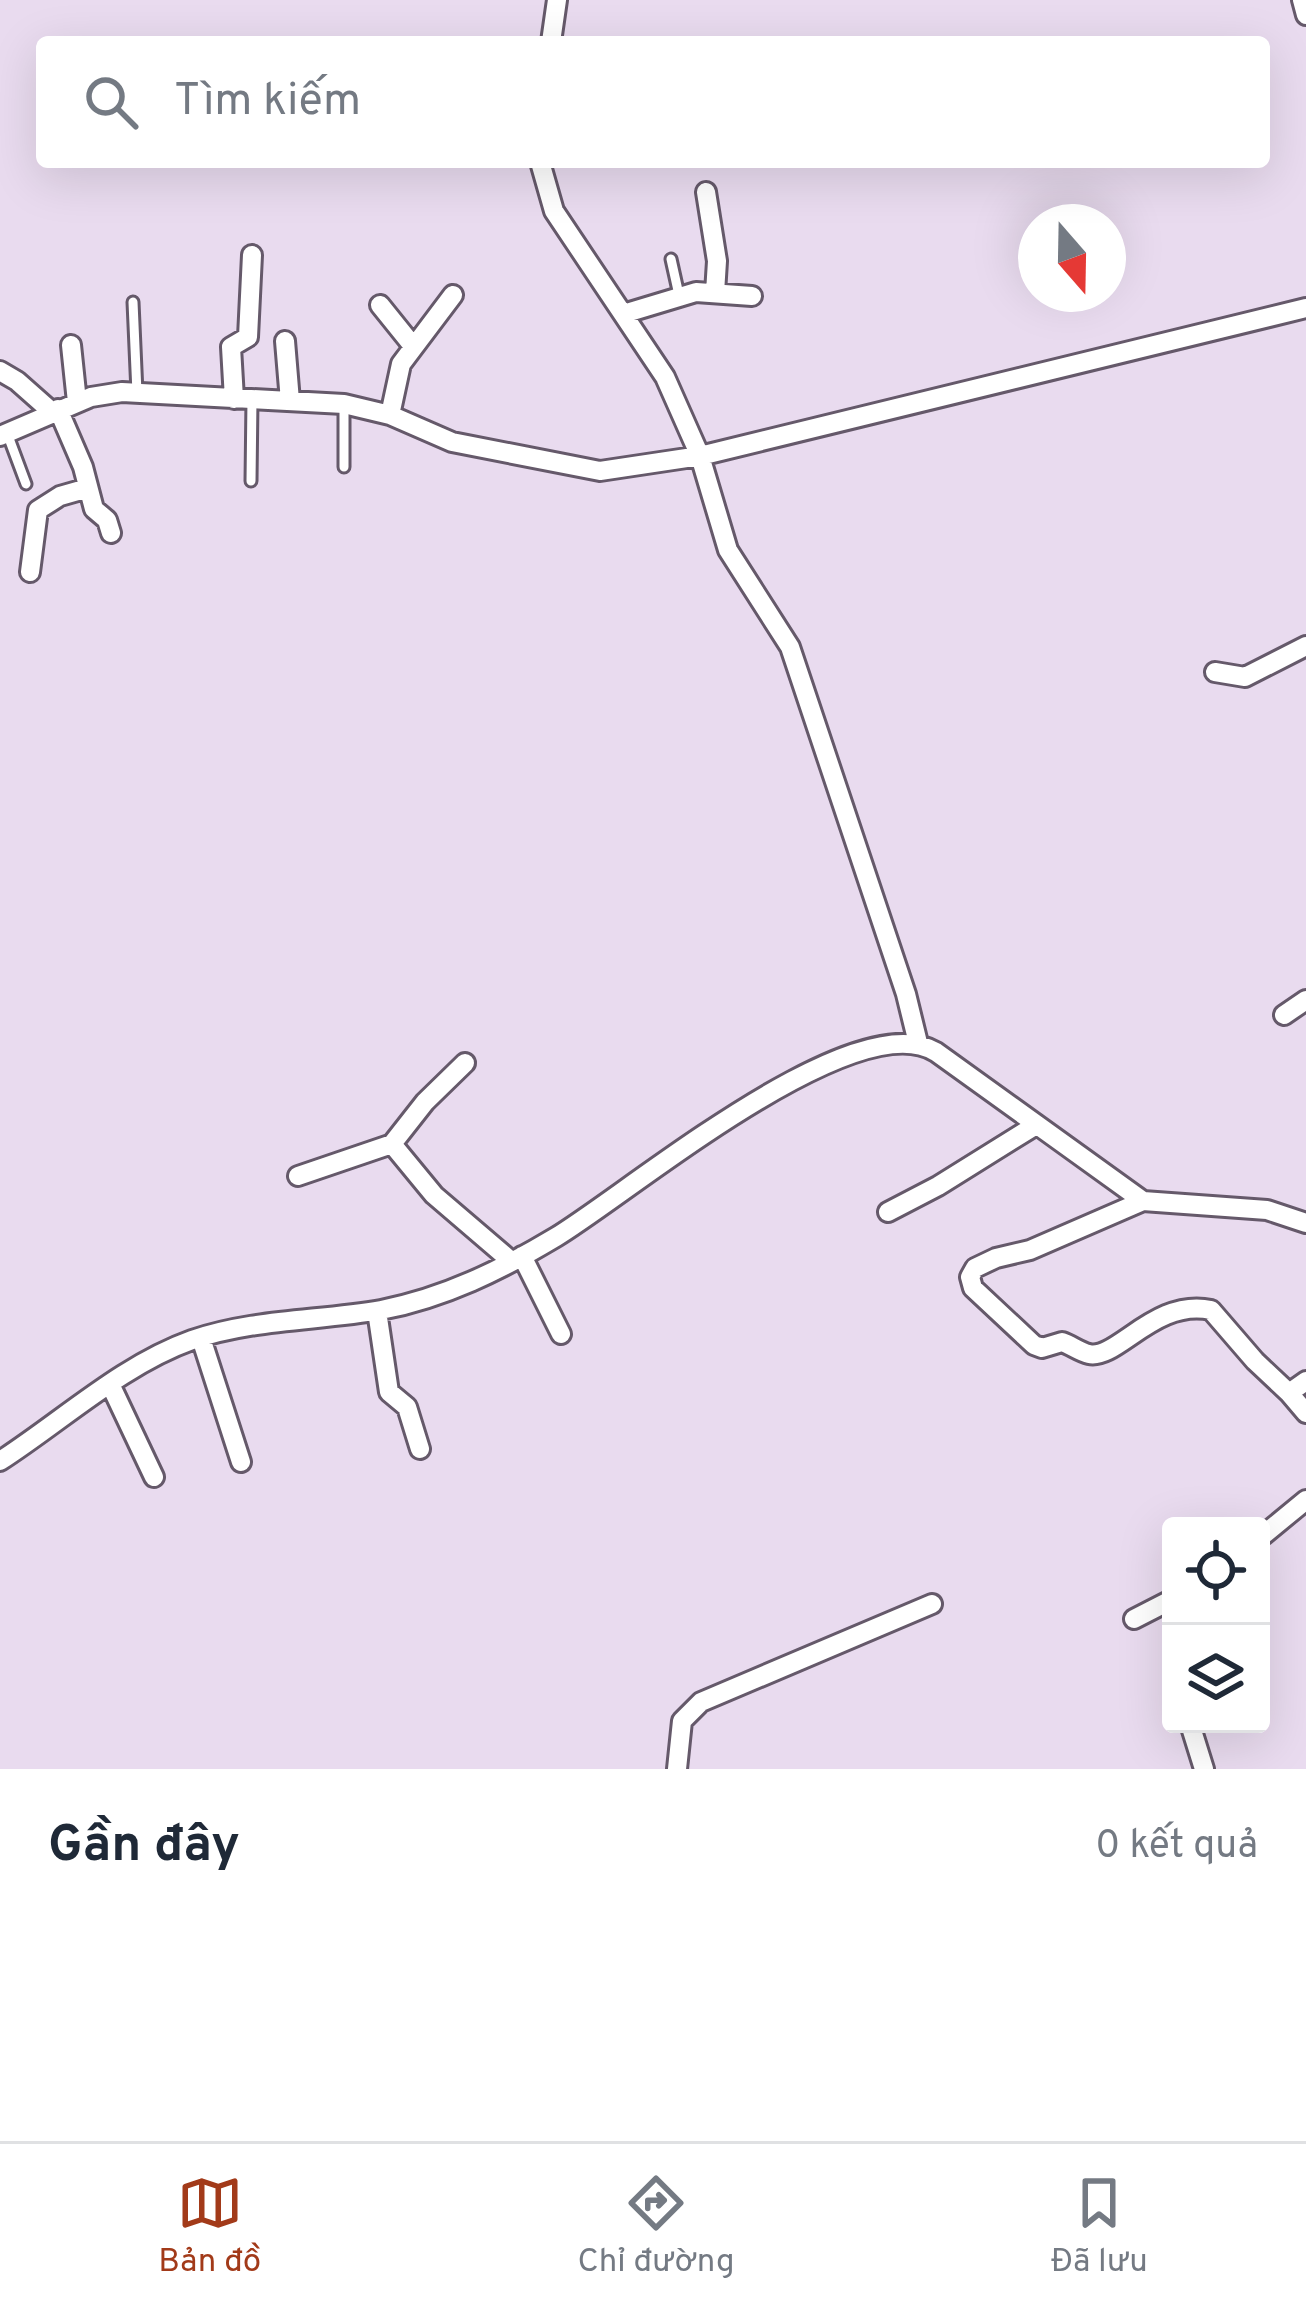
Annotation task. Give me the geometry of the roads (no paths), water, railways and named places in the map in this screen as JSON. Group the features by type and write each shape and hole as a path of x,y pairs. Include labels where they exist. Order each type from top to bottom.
{"street":[{"path":"551,36 554,0"},
{"path":"1302,0 1306,15"},
{"path":"542,168 554,211 655,356 700,456 728,550 790,646 907,994 918,1043"},
{"path":"706,192 718,261 715,293"},
{"path":"243,399 232,334 248,337 252,255"},
{"path":"390,415 401,364 453,295"},
{"path":"623,314 679,296 752,296"},
{"path":"380,305 412,346"},
{"path":"3,435 105,393 344,404 390,415 452,442 600,471 700,456 1306,308"},
{"path":"284,341 290,401"},
{"path":"71,345 77,402"},
{"path":"0,371 55,411 94,508 111,533"},
{"path":"30,572 38,511 60,496 88,488"},
{"path":"1215,672 1245,676 1306,646"},
{"path":"1284,1015 1306,1000"},
{"path":"0,1461 160,1354 200,1338 254,1325 377,1311 428,1299 516,1258 591,1214 759,1098 861,1052 899,1042 918,1043 936,1052 1143,1201"},
{"path":"298,1176 392,1144 425,1102 465,1063"},
{"path":"888,1212 1036,1125"},
{"path":"392,1144 434,1195 516,1258 561,1334"},
{"path":"1301,1216 1237,1206 1143,1201 1030,1250 978,1266 970,1277 973,1288 1034,1346 1042,1348 1065,1342 1090,1354 1105,1351 1147,1322 1183,1307 1211,1310 1306,1413"},
{"path":"377,1311 391,1396 407,1407 420,1449"},
{"path":"200,1338 241,1462"},
{"path":"1289,1394 1306,1382"},
{"path":"111,1386 154,1477"},
{"path":"1270,1530 1306,1501"},
{"path":"677,1769 682,1720 701,1702 932,1604"},
{"path":"1134,1619 1162,1605"},
{"path":"1193,1733 1204,1769"}],"lane":[{"path":"671,260 679,296"},
{"path":"133,302 137,394"},
{"path":"243,399 251,481"},
{"path":"344,404 344,467"},
{"path":"3,435 26,484"}]}
